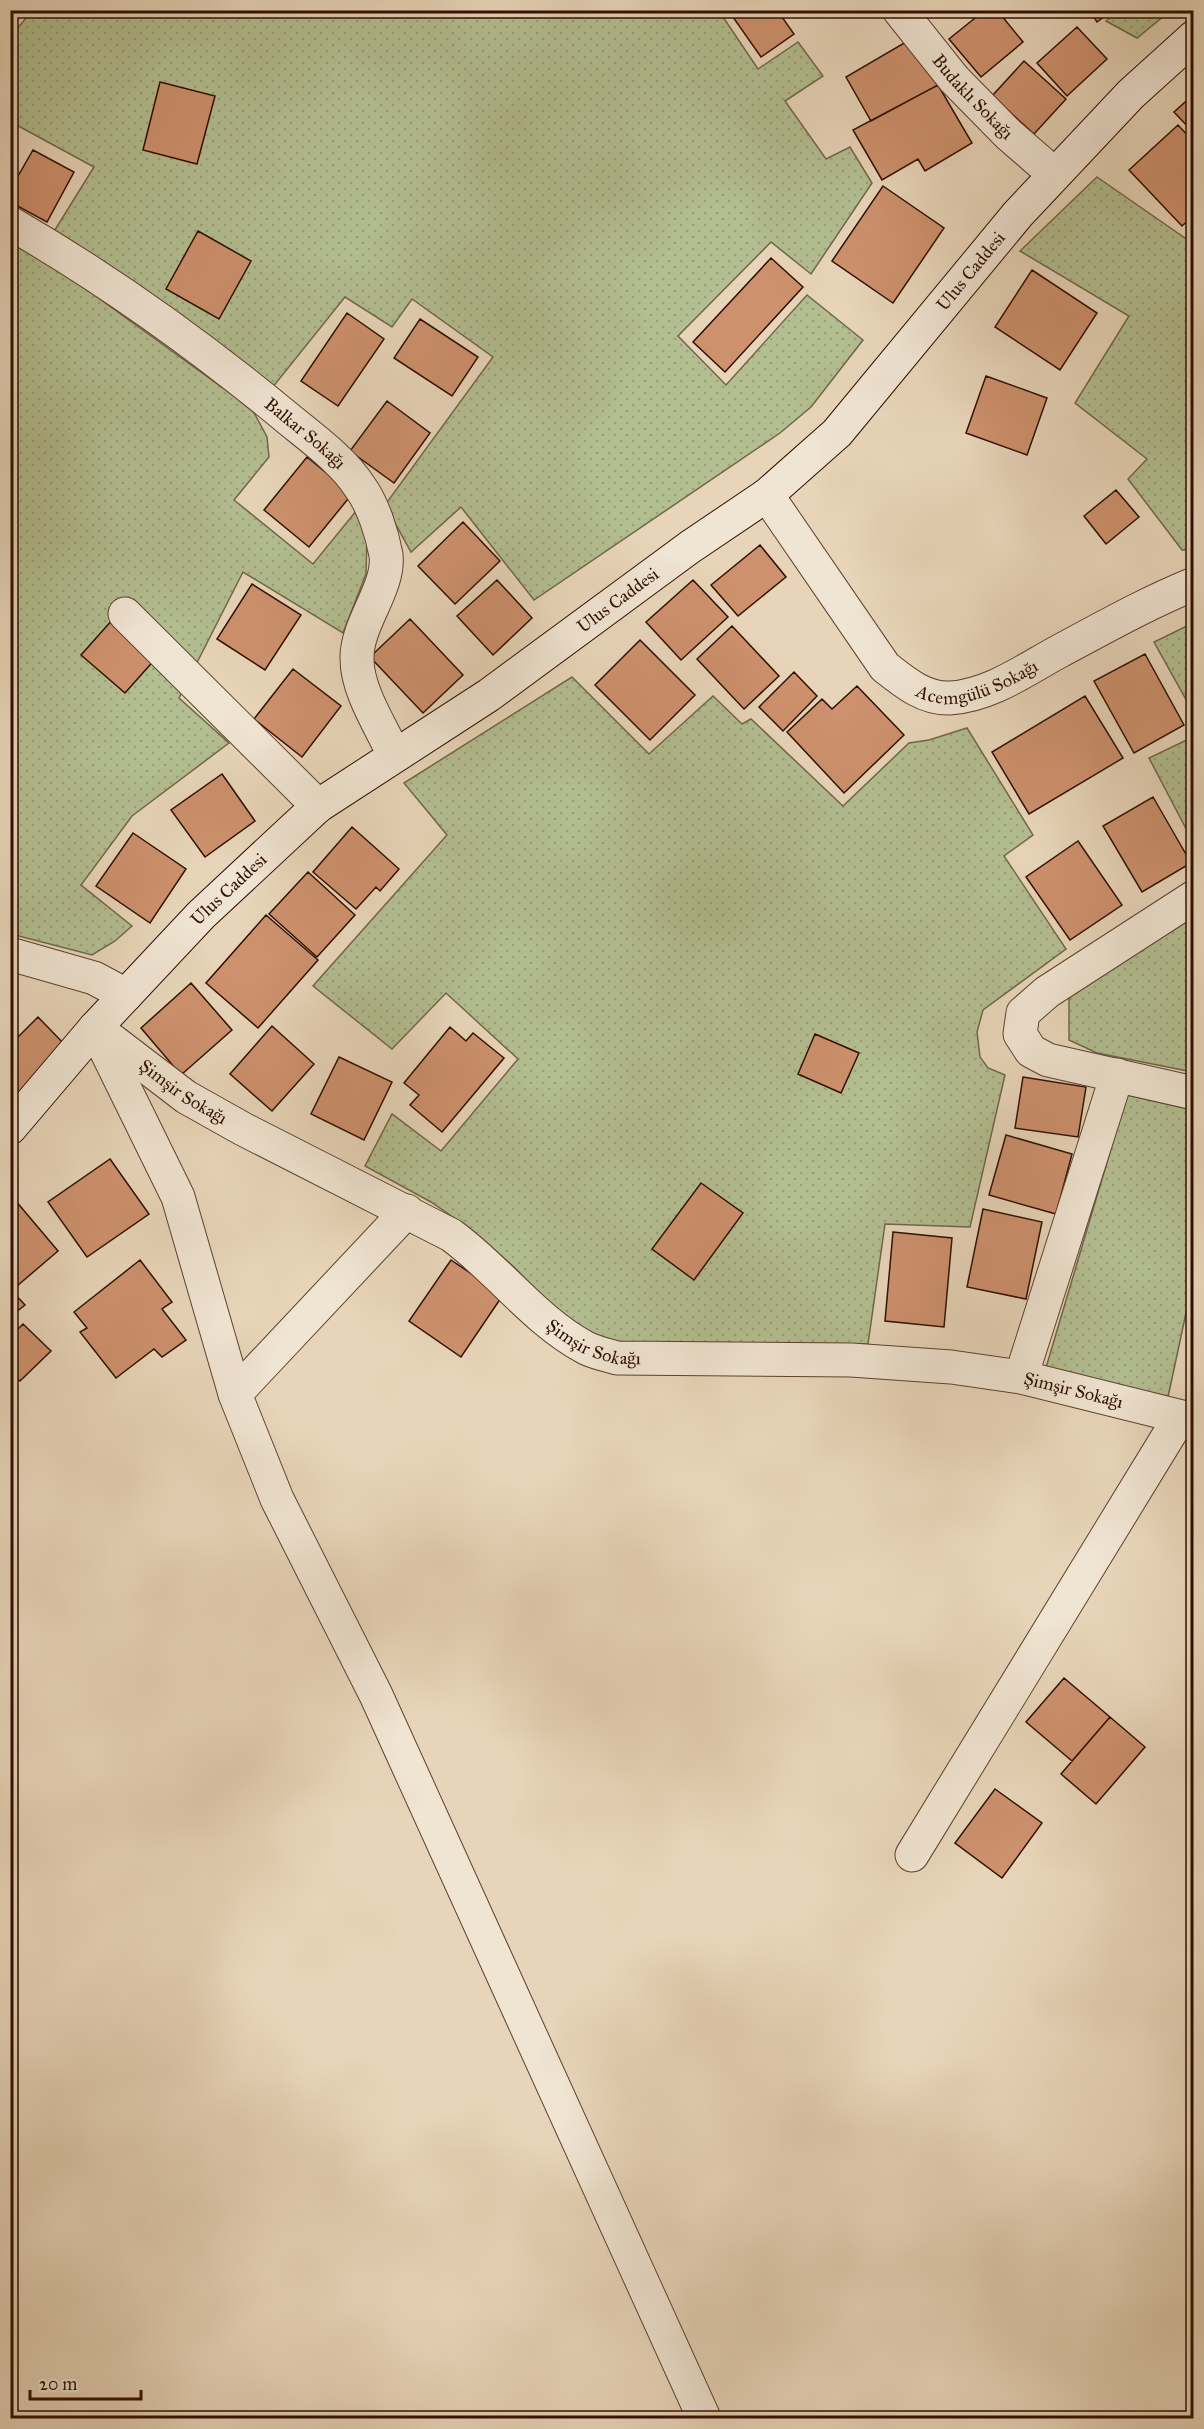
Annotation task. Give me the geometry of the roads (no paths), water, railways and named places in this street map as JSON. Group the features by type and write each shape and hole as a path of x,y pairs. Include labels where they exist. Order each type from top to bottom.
{"street":[{"name":"Budaklı Sokağı","path":"899,10 954,79 1008,134 1054,174"},
{"name":"Ulus Caddesi","path":"10,1128 95,1028 201,915 318,806 489,695 690,547 767,495 837,433 1018,214 1054,174 1131,94 1194,37"},
{"name":"Balkar Sokağı","path":"10,224 50,246 180,335 318,444 360,486 369,502 386,555 385,569 360,637 357,657 358,674 394,755"},
{"name":"Acemgülü Sokağı","path":"767,495 885,667 910,687 932,696 949,698 974,694 1002,683 1153,601 1194,584"},
{"path":"125,615 318,806"},
{"path":"1194,897 1047,992 1023,1013 1020,1034 1031,1051 1048,1060 1194,1093"},
{"path":"10,954 57,965 94,978 126,995"},
{"path":"95,1028 178,1197 235,1394 277,1499 376,1695 704,2418"},
{"name":"Şimşir Sokağı","path":"95,1028 186,1097 243,1129 451,1235 479,1256 559,1331 588,1350 617,1358 851,1360 951,1367 1021,1377 1187,1419 912,1856"},
{"path":"1021,1377 1117,1075"},
{"path":"235,1394 407,1211"}]}
